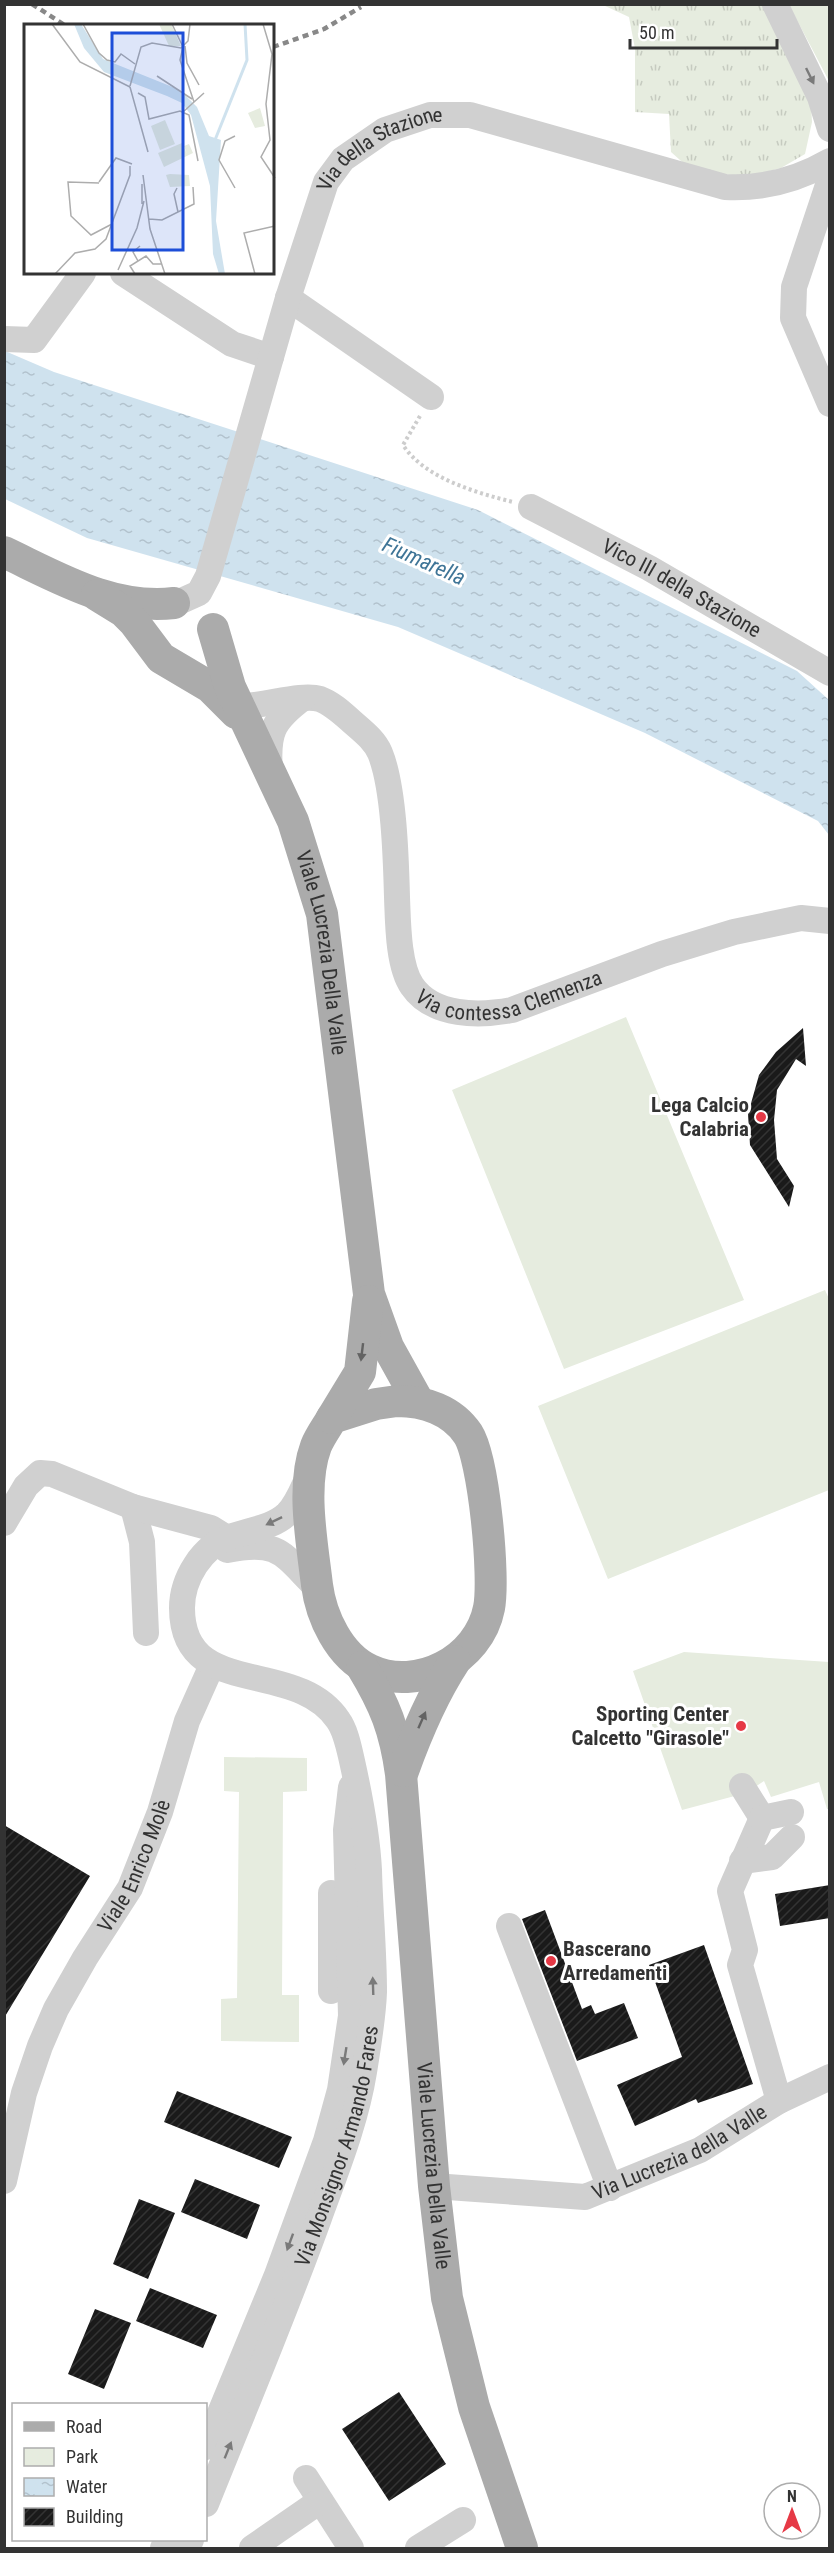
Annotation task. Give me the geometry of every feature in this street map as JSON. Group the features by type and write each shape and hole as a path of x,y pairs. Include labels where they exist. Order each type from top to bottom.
{"main road":[{"path":"4,552 97,595 129,617 163,655 210,687 243,716"},
{"path":"97,595 140,604 176,602 199,607 212,624 211,646 200,660 183,666 163,655 150,638 151,622 160,610 176,602"},
{"name":"Viale Lucrezia Della Valle","path":"212,624 221,663 292,821 322,915 369,1294 388,1347 418,1401"},
{"name":"Viale Lucrezia Della Valle","path":"369,1294 360,1372 316,1445 308,1476 318,1589 324,1614 338,1642 362,1667 381,1698 396,1738 401,1774 434,2186 447,2298 474,2407 522,2548"},
{"name":"Viale Lucrezia Della Valle","path":"332,1418 376,1404 418,1401 446,1413 467,1434 476,1451 483,1492 491,1588 489,1609 483,1626 437,1688 401,1774"},
{"name":"Viale Lucrezia Della Valle","path":"362,1667 381,1675 424,1676 455,1661"}],"street":[{"path":"776,4 820,97 830,129"},
{"name":"Via della Stazione","path":"176,602 199,593 208,576 288,298 326,182 343,159 385,130 430,115 470,115 724,187 749,188 776,183 810,172 830,161"},
{"path":"830,179 794,287 793,318 830,404"},
{"path":"4,339 34,340 82,274"},
{"path":"125,274 232,344 271,357"},
{"path":"288,298 431,397"},
{"name":"Vico III della Stazione","path":"531,507 649,568 830,673"},
{"name":"Via della Stazione","path":"208,576 208,609 212,624"},
{"path":"243,716 266,705 303,698"},
{"path":"270,771 268,747 273,728 282,714 303,698"},
{"name":"Via contessa Clemenza","path":"303,698 319,699 339,710 370,737 379,752 385,772 390,808 398,923 404,968 410,985 421,998 435,1006 481,1014 512,1010 662,954 734,932 801,918 830,921"},
{"path":"4,1522 26,1486 40,1473 52,1474 133,1507 191,1521 211,1528 226,1538"},
{"path":"212,1665 200,1658 190,1646 184,1630 182,1595 187,1580 214,1545 226,1538 270,1524 285,1516 296,1503 308,1476"},
{"path":"133,1507 142,1542 146,1633"},
{"path":"203,1557 247,1546 276,1549 318,1589"},
{"name":"Via Monsignor Armando Fares","path":"207,2502 291,2296 345,2146 363,2076 374,1995 367,1830 354,1769 339,1721 317,1700 290,1686 224,1671 212,1665"},
{"name":"Viale Enrico Molè","path":"4,2181 24,2092 40,2046 56,2009 85,1958 130,1888 160,1812 187,1721 212,1665"},
{"path":"331,1991 331,1830 335,1803 354,1769"},
{"name":"Via Monsignor Armando Fares","path":"207,2445 277,2275 326,2141 340,2090 351,2016 346,1830 354,1769"},
{"path":"742,1786 762,1818 791,1825 772,1857 742,1862"},
{"name":"Via Lucrezia della Valle","path":"762,1818 730,1891 745,1950 740,1965 779,2101"},
{"path":"509,1926 610,2188"},
{"name":"Via Lucrezia della Valle","path":"434,2186 585,2197 700,2150 779,2101 830,2077"},
{"path":"306,2478 351,2548"},
{"path":"252,2548 320,2501"},
{"path":"418,2548 463,2520"}],"path":[{"path":"431,397 403,445 411,457 464,489 531,507"}],"green space":[{"path":"603,5 765,5 811,103 812,122 805,154 781,168 746,177 690,169 671,152 669,114 635,112 635,49 629,17"},
{"path":"789,5 829,5 829,81"},
{"path":"626,1017 744,1300 564,1369 452,1090"},
{"path":"825,1290 830,1301 829,1490 608,1579 538,1406"},
{"name":"Sporting Center Calcetto \"Girasole\"","path":"684,1652 829,1662 829,1809 827,1809 819,1782 771,1797 764,1781 746,1793 682,1810 633,1671"},
{"path":"224,1757 307,1758 307,1791 283,1792 282,1995 299,1995 299,2042 221,2041 221,1999 237,1998 239,1792 224,1791"}],"water":[{"name":"Fiumarella","path":"5,351 54,372 478,510 797,671 829,700 829,835 818,821 645,733 398,627 87,538 5,499"}],"building":[{"name":"Lega Calcio Calabria","path":"803,1028 806,1066 796,1059 777,1090 774,1120 777,1159 794,1186 789,1207 750,1145 748,1114 759,1075 776,1052"},
{"path":"4,1825 90,1876 4,2018"},
{"path":"830,1885 830,1918 780,1926 775,1894"},
{"name":"Bascerano Arredamenti","path":"545,1910 582,2009 591,2005 595,2014 624,2003 638,2038 577,2061 522,1919"},
{"path":"704,1945 753,2084 698,2103 696,2099 635,2126 617,2085 682,2057 649,1965"},
{"path":"177,2091 292,2137 279,2168 164,2122"},
{"path":"195,2179 260,2205 247,2239 181,2212"},
{"path":"139,2199 175,2213 148,2279 113,2264"},
{"path":"150,2288 217,2315 203,2348 136,2321"},
{"path":"95,2309 131,2323 104,2389 68,2374"},
{"path":"399,2392 446,2464 389,2501 342,2429"}],"railway":[{"path":"32,4 63,24"},
{"path":"274,47 324,29 361,7"}],"place":[{"name":"Lega Calcio Calabria","path":"761,1117"},
{"name":"Sporting Center Calcetto \"Girasole\"","path":"741,1726"},
{"name":"Bascerano Arredamenti","path":"551,1961"}]}
